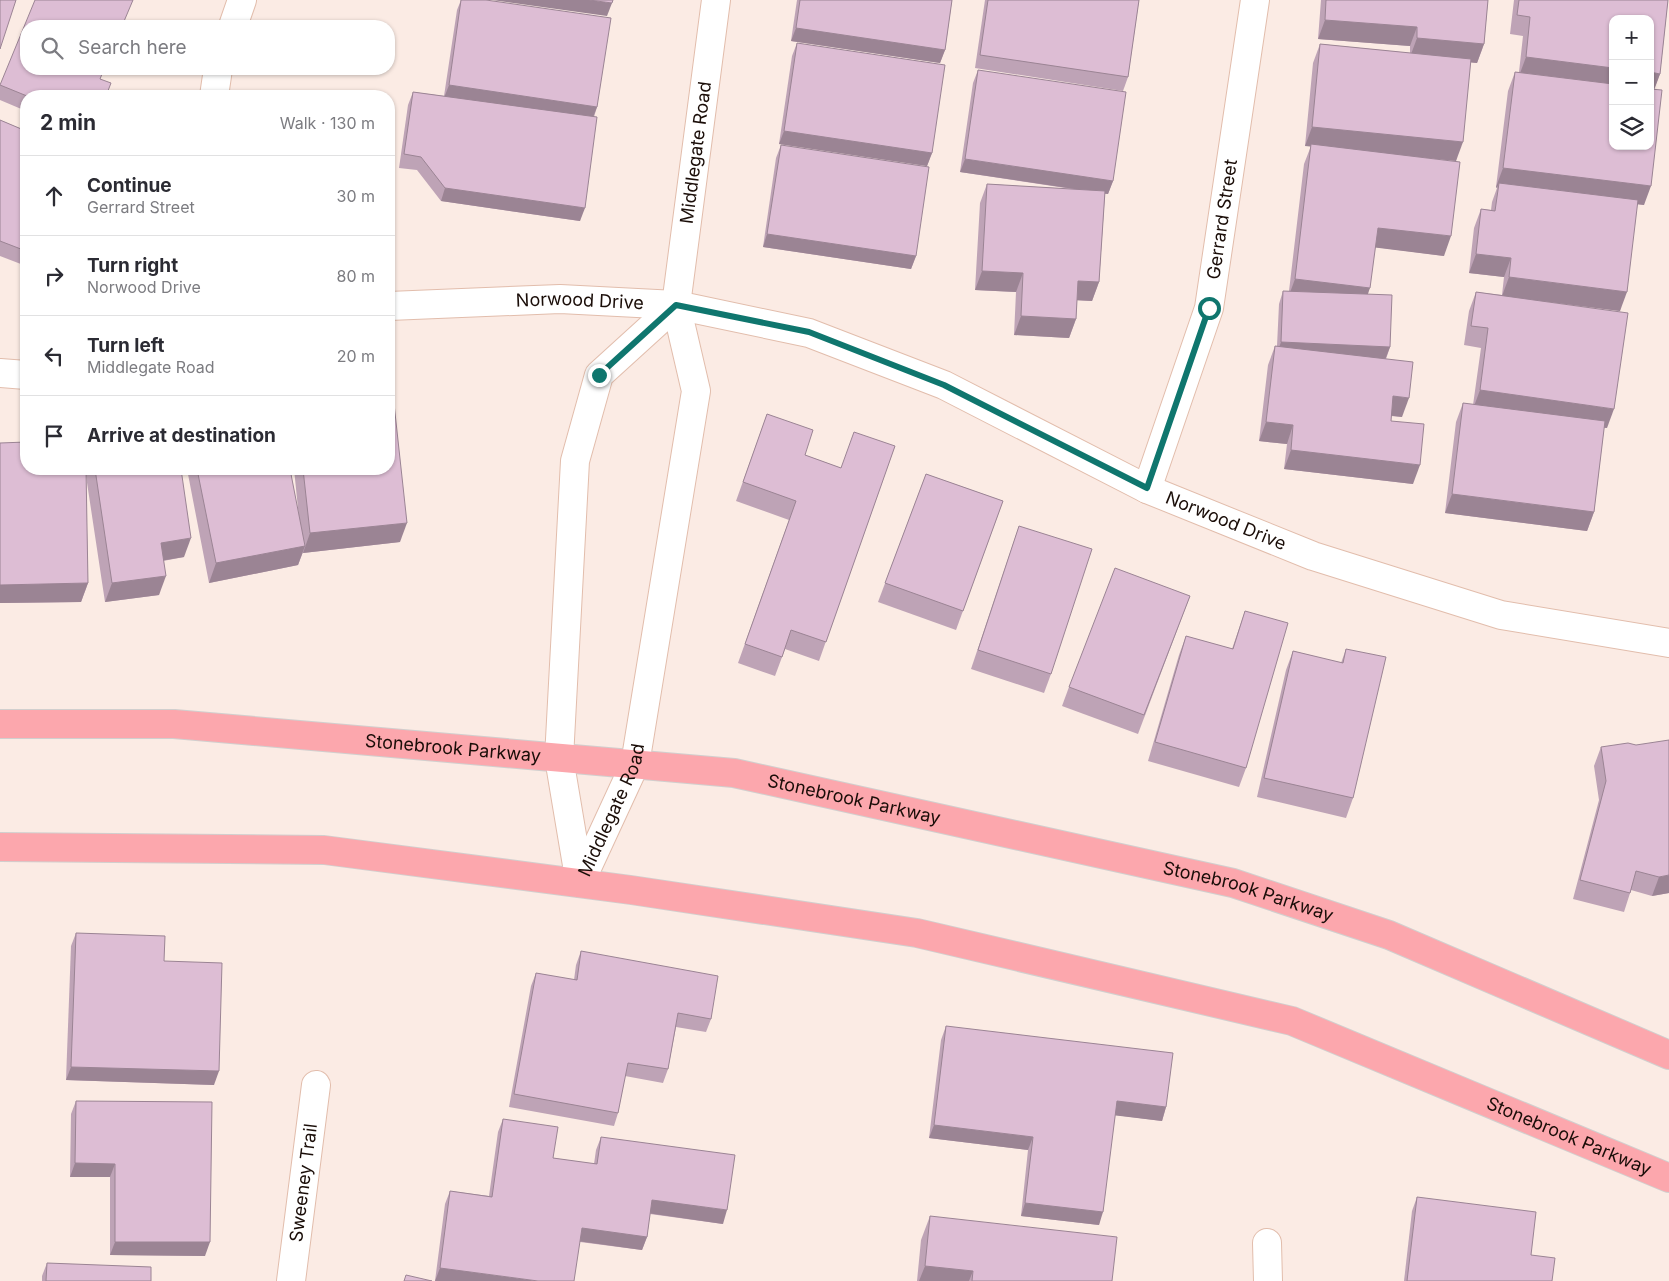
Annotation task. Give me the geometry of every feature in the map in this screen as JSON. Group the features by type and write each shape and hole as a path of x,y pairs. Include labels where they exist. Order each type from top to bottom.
{"main road":[{"name":"Stonebrook Parkway","path":"0,724 174,724 734,773 1233,883 1389,935 1669,1055"},
{"name":"Stonebrook Parkway","path":"0,847 324,850 580,883 917,933 1292,1021 1669,1178"}],"street":[{"path":"235,20 242,0"},
{"name":"Middlegate Road","path":"580,883 635,764 696,391 676,305 716,0"},
{"name":"Gerrard Street","path":"1147,488 1209,308 1255,0"},
{"path":"215,90 217,75"},
{"name":"Norwood Drive","path":"395,306 560,299 676,305 809,332 944,385 1147,488 1314,556 1501,614 1669,643"},
{"name":"Middlegate Road","path":"580,883 559,758 575,461 599,375 676,305"},
{"path":"0,374 20,375"},
{"name":"Sweeney Trail","path":"291,1281 316,1085"},
{"path":"1267,1243 1268,1281"}],"building":[{"path":"0,0 16,0 0,49"},
{"path":"35,0 133,0 125,20 27,20"},
{"path":"461,0 486,0 611,18 597,107 449,85"},
{"path":"589,0 613,0 612,3"},
{"path":"800,0 952,0 945,50 796,28"},
{"path":"988,0 1139,0 1128,77 980,55"},
{"path":"1326,0 1488,0 1484,44 1417,38 1417,27 1325,20"},
{"path":"1519,0 1668,0 1660,74 1654,73 1654,15 1609,15 1609,67 1526,57 1530,17 1517,15"},
{"path":"20,36 20,75 102,75 100,79 111,83 108,90 20,90 20,93 0,85"},
{"path":"797,43 945,65 932,153 784,131"},
{"path":"1320,44 1471,59 1463,142 1312,127"},
{"path":"978,70 1126,92 1113,181 965,159"},
{"path":"1515,72 1609,84 1609,150 1654,150 1654,89 1662,90 1651,186 1503,168"},
{"path":"413,92 597,117 585,208 445,188 421,157 404,154"},
{"path":"0,120 20,128 20,249 0,241"},
{"path":"1311,144 1460,162 1451,236 1378,228 1370,288 1295,279"},
{"path":"781,145 929,167 916,256 767,234"},
{"path":"1499,183 1638,200 1627,292 1509,277 1511,258 1476,254 1481,209 1495,211"},
{"path":"987,184 1105,191 1099,282 1078,281 1076,319 1021,316 1023,273 982,271"},
{"path":"1283,291 1392,295 1390,347 1281,342"},
{"path":"1476,292 1628,313 1614,409 1480,390 1488,328 1471,326"},
{"path":"1275,346 1413,362 1409,398 1393,396 1391,421 1424,424 1420,465 1291,450 1293,425 1266,422"},
{"path":"1463,403 1605,421 1594,512 1452,494"},
{"path":"395,413 407,523 310,533 304,475 395,475"},
{"path":"767,414 813,430 805,455 841,468 854,432 895,446 826,642 791,630 782,657 745,644 796,501 743,482"},
{"path":"20,442 20,475 86,475 88,583 0,585 0,443"},
{"path":"926,474 1003,501 963,611 885,583"},
{"path":"96,475 182,475 191,538 161,543 166,576 112,583"},
{"path":"198,475 291,475 305,546 216,563"},
{"path":"1019,526 1092,549 1051,674 978,650"},
{"path":"1115,568 1190,596 1144,715 1069,687"},
{"path":"1245,611 1288,623 1246,768 1155,742 1186,636 1233,649"},
{"path":"1346,649 1386,657 1353,798 1264,778 1293,651 1343,663"},
{"path":"1669,740 1669,875 1659,877 1636,871 1630,893 1580,880 1606,781 1601,747 1628,743 1636,745"},
{"path":"76,933 165,936 164,961 222,963 219,1071 71,1067"},
{"path":"581,951 718,976 711,1019 678,1013 668,1069 628,1063 618,1113 514,1094 536,973 577,980"},
{"path":"946,1026 1173,1053 1166,1107 1117,1101 1103,1212 1025,1203 1033,1137 934,1125"},
{"path":"76,1101 212,1102 210,1242 115,1242 115,1164 75,1163"},
{"path":"503,1119 558,1127 553,1158 597,1164 601,1137 735,1155 727,1210 652,1200 647,1237 582,1228 574,1281 538,1281 440,1268 450,1191 492,1197"},
{"path":"1417,1197 1536,1212 1531,1255 1555,1258 1552,1281 1407,1281"},
{"path":"930,1216 1117,1237 1112,1281 972,1281 973,1271 925,1266"},
{"path":"47,1263 151,1267 151,1281 46,1281"},
{"path":"406,1275 432,1281 404,1281"}],"route":[{"path":"599,375 676,305 809,332 944,385 1147,488 1209,308"}]}
